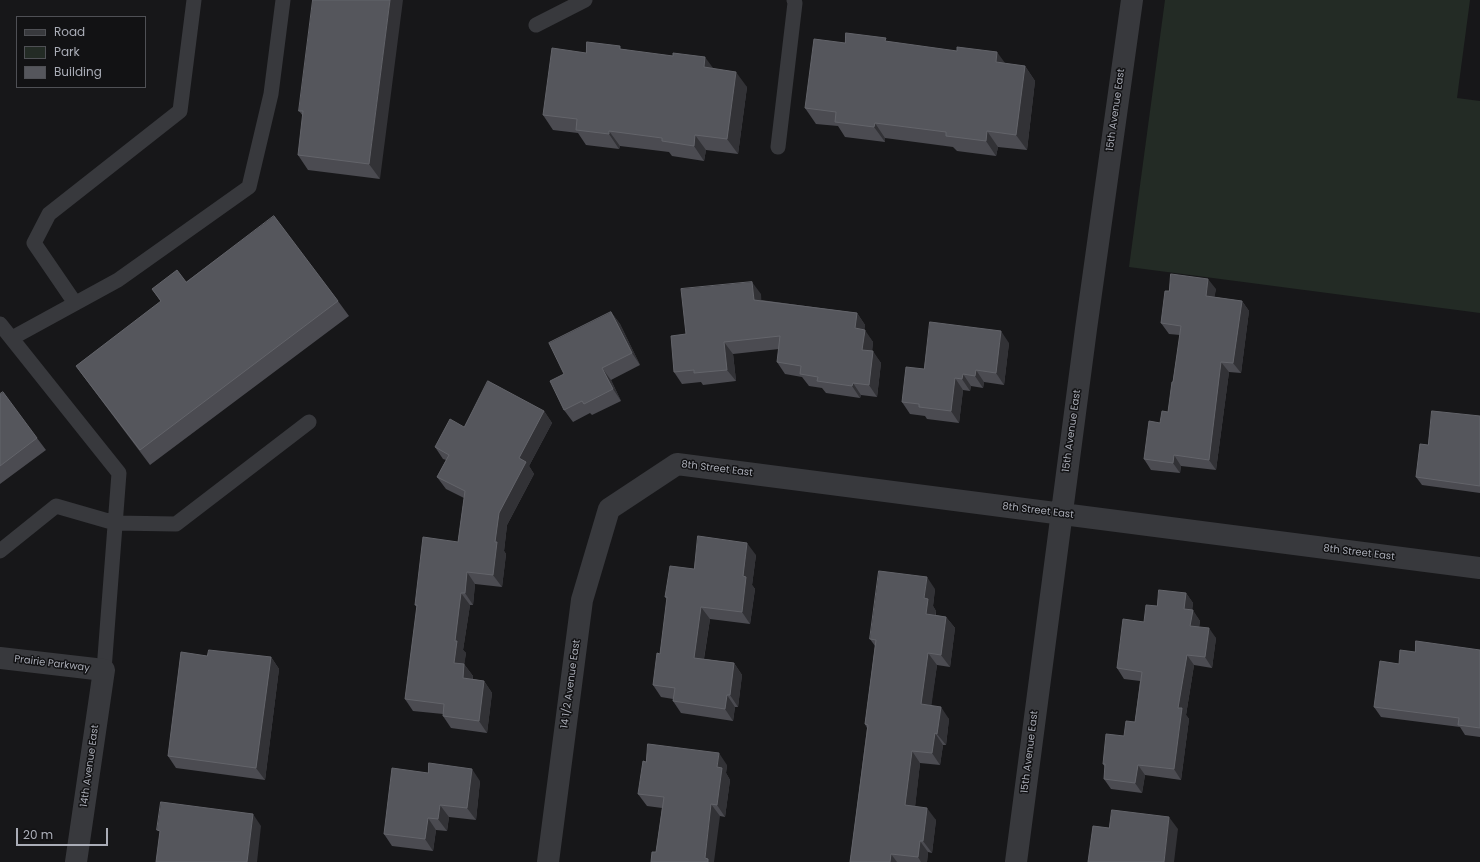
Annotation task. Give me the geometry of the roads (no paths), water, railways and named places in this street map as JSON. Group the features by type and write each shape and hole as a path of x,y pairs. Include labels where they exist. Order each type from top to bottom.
{"street":[{"name":"15th Avenue East","path":"1016,862 1061,515 1132,0"},
{"name":"8th Street East","path":"609,509 676,464 1480,568"},
{"name":"14 1/2 Avenue East","path":"548,862 582,600 609,509"},
{"name":"Prairie Parkway","path":"0,658 104,670"},
{"name":"14th Avenue East","path":"76,862 104,670"}],"lane":[{"path":"75,303 34,243 49,214 180,111 194,0"},
{"path":"12,338 118,280 249,187 271,94 283,0"},
{"path":"536,25 585,0"},
{"path":"778,147 796,3 794,0"},
{"path":"0,324 119,473 104,670"},
{"path":"0,551 56,506 115,523 176,524 308,422"}]}
